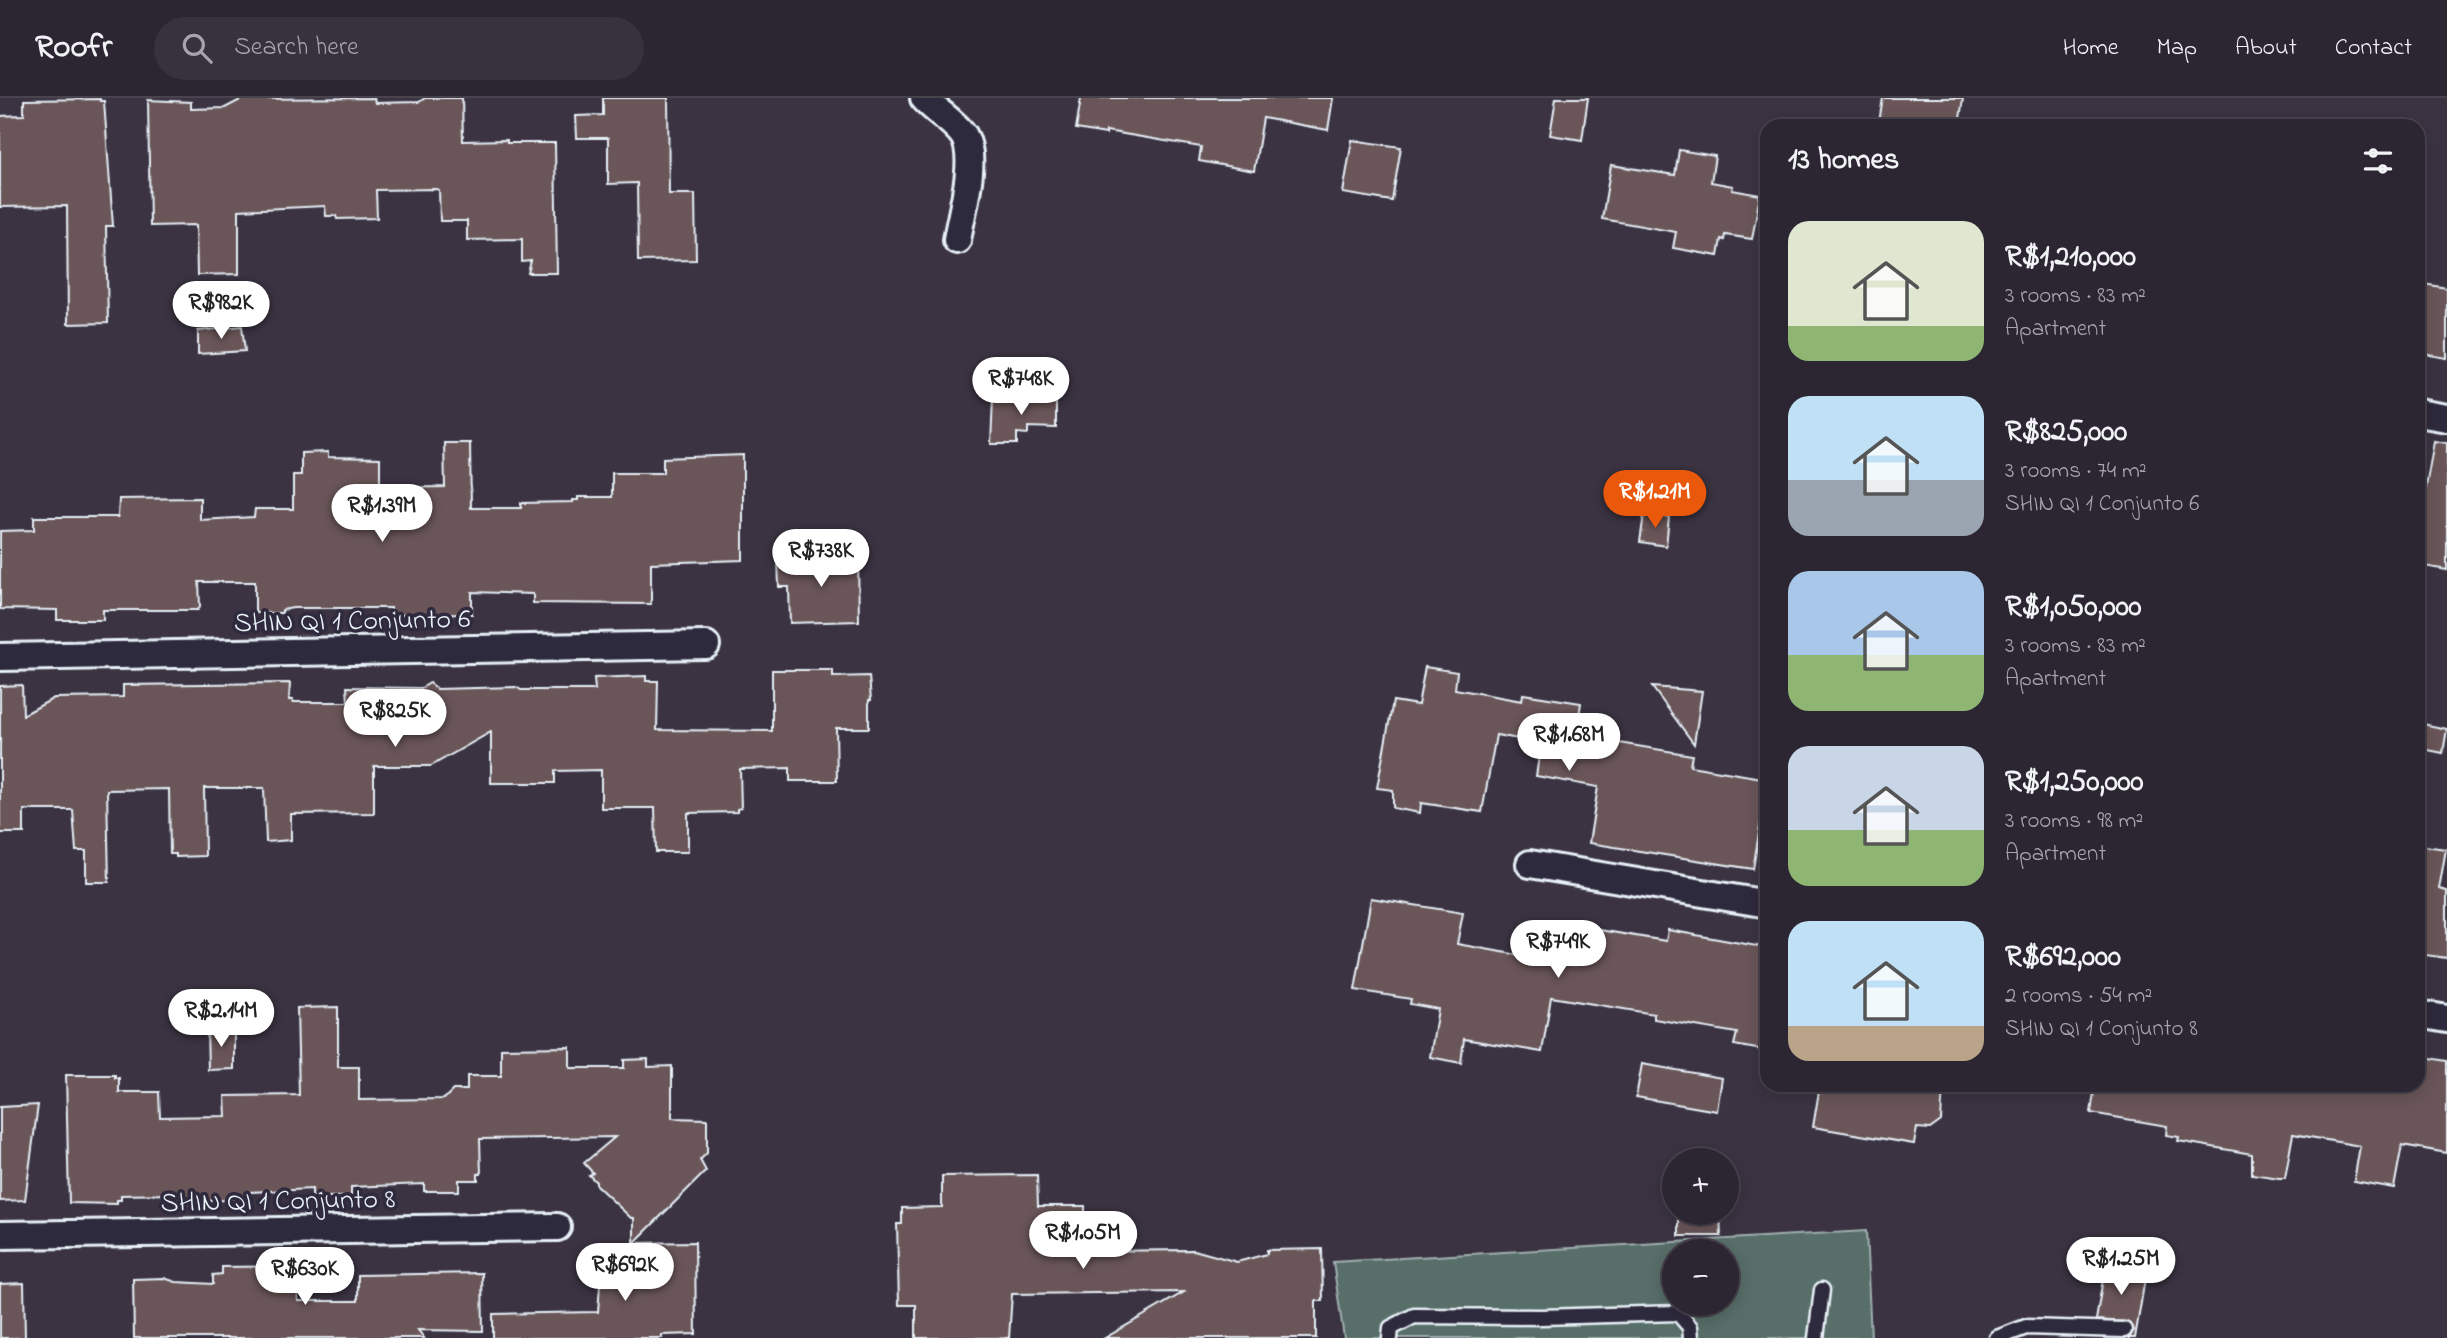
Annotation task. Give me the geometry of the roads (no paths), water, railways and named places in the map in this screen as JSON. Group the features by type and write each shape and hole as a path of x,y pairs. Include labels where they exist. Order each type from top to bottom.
{"street":[{"path":"924,98 963,135 967,144 970,159 957,240"},
{"path":"2425,414 2447,418"},
{"name":"SHIN QI 1 Conjunto 6","path":"0,657 705,645"},
{"path":"1530,864 1760,903"},
{"path":"2425,1015 2447,1019"},
{"name":"SHIN QI 1 Conjunto 8","path":"0,1235 557,1227"}],"lane":[{"path":"1816,1338 1822,1290"},
{"path":"1390,1338 1391,1328 1414,1316 1541,1317 1678,1313 1690,1326 1691,1338"},
{"path":"1997,1338 2026,1327 2124,1330"}]}
